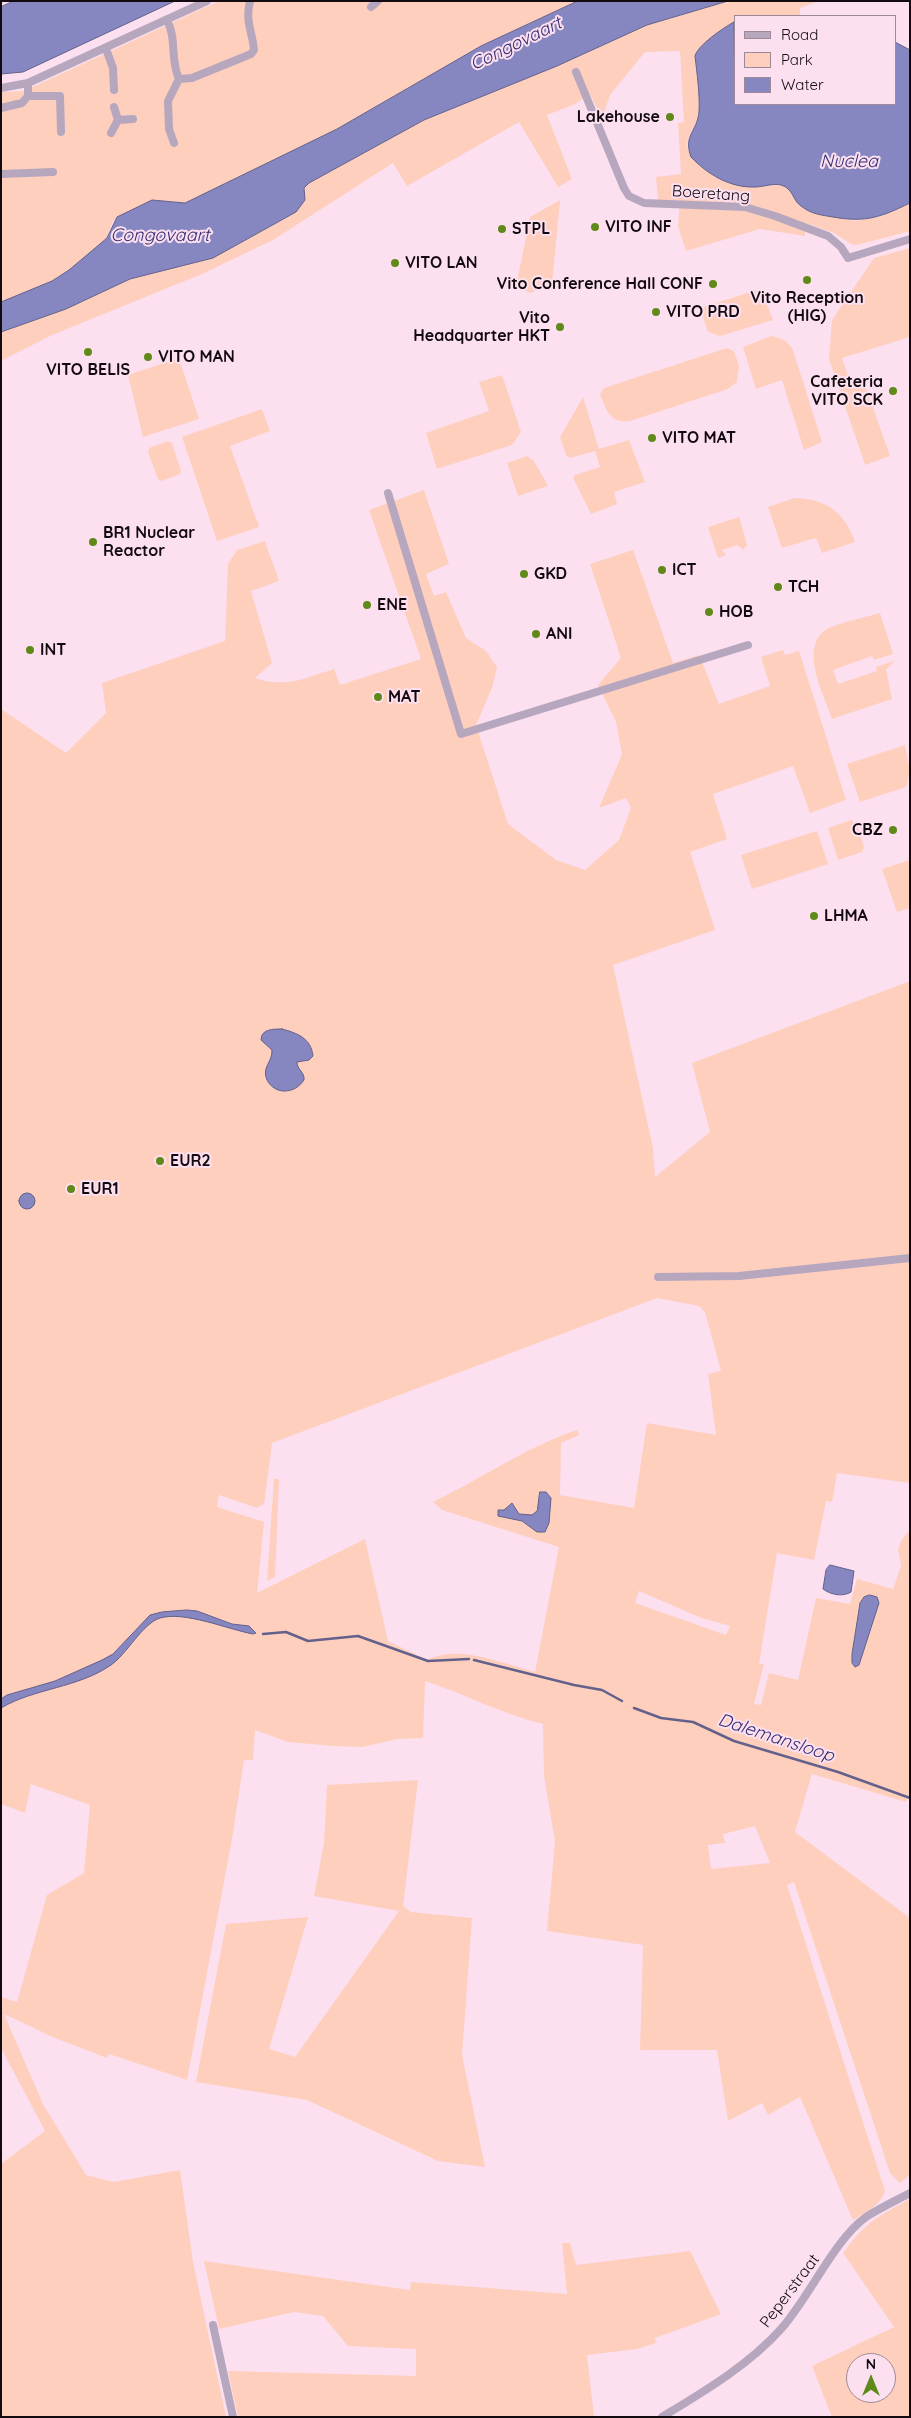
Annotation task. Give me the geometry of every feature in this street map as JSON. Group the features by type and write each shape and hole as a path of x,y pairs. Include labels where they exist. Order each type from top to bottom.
{"street":[{"path":"1,88 28,84 206,1"},
{"path":"179,79 192,78 212,69 244,59 251,54 254,50 253,39 246,16 250,1 258,1"},
{"path":"371,7 378,1"},
{"path":"167,20 173,35 175,65 179,79 168,101 169,129 174,143"},
{"path":"106,49 113,68 114,90"},
{"name":"Boeretang","path":"576,72 629,196 644,203 745,207 828,236 848,258 910,239"},
{"path":"1,108 22,102 28,96 28,84"},
{"path":"28,96 60,96 62,132"},
{"path":"111,133 118,120 114,107"},
{"path":"118,120 133,119"},
{"path":"1,174 53,172"},
{"path":"388,493 461,734 748,645"},
{"path":"658,1277 740,1276 910,1258"},
{"name":"Peperstraat","path":"662,2417 697,2396 768,2342 793,2314 852,2230 866,2218 910,2194"},
{"path":"213,2325 233,2417"}],"green space":[{"path":"219,1 578,1 481,46 337,129 185,203 152,200 122,215 113,221 107,238 69,270 52,281 1,302 1,92 24,91"},
{"path":"728,1 819,1 800,8 800,15 734,15 734,22 718,32 699,51 695,56 699,113 688,140 688,149 691,157 706,170 726,180 755,187 780,185 792,192 799,205 854,221 880,217 910,203 910,231 857,245 851,244 834,233 806,223 805,236 760,229 686,251 678,226 680,200 658,200 656,177 681,174 678,123 684,122 680,51 645,52 610,95 602,119 590,94 575,104 547,115 572,179 558,187 519,122 407,186 393,163 273,240 202,274 52,335 1,361 1,332 66,309 130,279 213,258 296,212 304,188 309,183 424,120 557,66 647,25"},
{"path":"560,200 552,284 530,293 516,287 530,217"},
{"path":"910,248 910,337 842,358 852,388 865,385 890,456 865,465 829,359 832,320 874,258"},
{"path":"757,290 762,292 773,320 720,336 708,332 700,308"},
{"path":"771,336 784,340 793,350 822,442 804,450 782,380 756,389 743,347"},
{"path":"727,348 734,351 739,366 737,382 728,389 630,421 613,418 600,394 604,388"},
{"path":"179,358 199,419 143,437 128,375"},
{"path":"502,375 521,432 512,445 437,469 426,433 489,411 479,382"},
{"path":"583,397 599,449 629,440 645,482 614,492 617,504 591,514 573,478 575,475 600,467 595,451 570,458 566,455 560,437"},
{"path":"262,409 270,431 230,446 259,527 217,541 182,437"},
{"path":"168,441 172,443 181,471 180,474 162,481 158,479 148,452 149,448"},
{"path":"527,456 534,461 548,486 518,496 507,463"},
{"path":"424,490 449,564 426,574 434,596 446,592 466,638 486,651 497,667 492,688 476,725 508,824 556,860 585,870 619,840 631,808 626,798 599,808 622,754 616,722 598,685 621,658 590,564 633,550 673,663 699,655 719,704 770,686 761,657 783,650 785,655 799,651 846,800 810,813 793,766 713,794 727,839 690,852 715,930 613,965 653,1148 655,1177 710,1132 692,1063 910,981 910,1483 837,1473 832,1502 826,1501 814,1560 777,1553 759,1664 764,1664 754,1704 761,1705 769,1673 798,1680 816,1598 850,1604 857,1579 893,1589 901,1566 898,1549 901,1541 910,1530 910,1794 906,1802 812,1774 795,1832 910,1918 910,2175 900,2183 890,2173 794,1882 787,1885 885,2191 876,2205 853,2220 800,2097 768,2115 762,2103 728,2121 717,2050 640,2050 643,1945 547,1931 555,1841 544,1776 543,1724 513,1715 425,1681 423,1738 398,1739 362,1747 333,1746 288,1742 255,1730 253,1760 244,1760 232,1839 187,2080 109,2054 107,2058 55,2038 4,2014 43,2104 86,2175 114,2182 180,2170 193,2262 226,2417 1,2417 1,2164 45,2131 1,2048 1,1997 17,2002 47,1895 84,1873 90,1805 31,1784 25,1813 1,1804 1,709 66,753 106,713 102,683 225,641 228,564 237,550 265,541 279,581 251,591 272,663 255,678 276,682 295,681 334,669 340,685 421,659 369,510","holes":["657,1298 699,1306 705,1312 721,1371 708,1374 716,1435 647,1423 634,1508 560,1495 561,1443 579,1435 577,1430 540,1445 433,1502 442,1510 559,1547 535,1672 466,1654 453,1654 427,1660 388,1641 365,1539 257,1593 264,1522 217,1507 219,1495 257,1508 264,1504 272,1443","639,1591 699,1617 730,1626 726,1635 635,1603","755,1826 770,1863 711,1869 708,1845 725,1843 723,1834"]},
{"path":"795,498 816,501 833,509 846,523 855,542 822,553 816,538 782,548 768,507"},
{"path":"739,517 747,545 743,550 738,545 722,550 726,555 718,558 708,527"},
{"path":"880,613 893,654 874,660 872,656 833,670 838,684 877,671 876,667 894,661 886,670 892,699 832,719 819,684 814,659 814,647 819,637 827,629"},
{"path":"905,745 910,771 906,787 860,802 847,764"},
{"path":"851,820 857,824 864,847 862,852 838,860 828,828"},
{"path":"817,831 828,864 752,889 741,855"},
{"path":"910,860 910,908 897,912 882,869"},
{"path":"274,1479 279,1479 275,1577 267,1581"},
{"path":"418,1780 403,1906 411,1912 472,1918 462,2055 485,2167 438,2161 307,2100 196,2082 226,1924 308,1917 269,2049 295,2057 399,1911 314,1896 324,1843 327,1785"},
{"path":"910,2199 910,2417 832,2417 812,2366 894,2327 843,2253 865,2227"},
{"path":"562,2243 570,2243 576,2265 690,2251 721,2314 655,2338 656,2343 637,2349 587,2355 594,2417 238,2417 228,2371 416,2376 416,2349 348,2346 323,2316 294,2312 219,2329 204,2261 410,2290 411,2282 567,2294"}],"water":[{"path":"14,1 175,1 23,72 1,74 1,7"},
{"name":"Congovaart","path":"578,1 728,1 647,25 557,66 424,120 309,183 304,188 305,200 296,212 213,258 130,279 66,309 1,332 1,302 52,281 69,270 107,238 117,217 152,200 185,203 337,129 481,46"},
{"name":"Nuclea","path":"734,22 734,105 896,105 896,43 910,50 910,203 873,218 845,219 820,215 801,206 791,192 781,185 746,187 720,179 704,169 691,157 689,150 689,138 698,119 699,112 695,56 701,47 718,32"},
{"path":"282,1029 302,1037 312,1050 313,1056 309,1060 297,1062 304,1080 296,1088 287,1091 276,1089 267,1081 265,1073 272,1050 261,1040 265,1032"},
{"path":"27,1193 33,1195 35,1201 33,1207 27,1209 21,1207 19,1201 21,1195"},
{"path":"540,1492 546,1492 551,1498 549,1523 545,1532 537,1532 522,1521 498,1516 498,1510 504,1510 512,1503 519,1514 532,1515 537,1511"},
{"path":"830,1565 854,1571 851,1592 837,1595 823,1589 826,1570"},
{"path":"870,1595 877,1597 879,1603 859,1665 855,1667 852,1663 852,1654 860,1603 864,1597"},
{"path":"187,1610 197,1611 232,1624 249,1626 256,1633 253,1634 194,1619 170,1616 160,1618 147,1626 117,1660 98,1673 85,1679 14,1701 1,1708 1,1699 7,1695 55,1681 113,1654 150,1615"}],"waterway":[{"name":"Dalemansloop","path":"263,1634 286,1632 308,1641 358,1636 428,1661 469,1659"},
{"name":"Dalemansloop","path":"474,1660 574,1685 602,1690 622,1701"},
{"name":"Dalemansloop","path":"634,1708 661,1718 693,1722 734,1741 838,1772 910,1798"}],"place":[{"name":"Lakehouse","path":"670,117"},
{"name":"VITO INF","path":"595,227"},
{"name":"STPL","path":"502,229"},
{"name":"VITO LAN","path":"395,263"},
{"name":"Vito Reception (HIG)","path":"807,280"},
{"name":"Vito Conference Hall CONF","path":"713,284"},
{"name":"VITO PRD","path":"656,312"},
{"name":"Vito Headquarter HKT","path":"560,327"},
{"name":"VITO BELIS","path":"88,352"},
{"name":"VITO MAN","path":"148,357"},
{"name":"Cafeteria VITO SCK","path":"893,391"},
{"name":"VITO MAT","path":"652,438"},
{"name":"BR1 Nuclear Reactor","path":"93,542"},
{"name":"ICT","path":"662,570"},
{"name":"GKD","path":"524,574"},
{"name":"TCH","path":"778,587"},
{"name":"ENE","path":"367,605"},
{"name":"HOB","path":"709,612"},
{"name":"ANI","path":"536,634"},
{"name":"INT","path":"30,650"},
{"name":"MAT","path":"378,697"},
{"name":"CBZ","path":"893,830"},
{"name":"LHMA","path":"814,916"},
{"name":"EUR2","path":"160,1161"},
{"name":"EUR1","path":"71,1189"}]}
